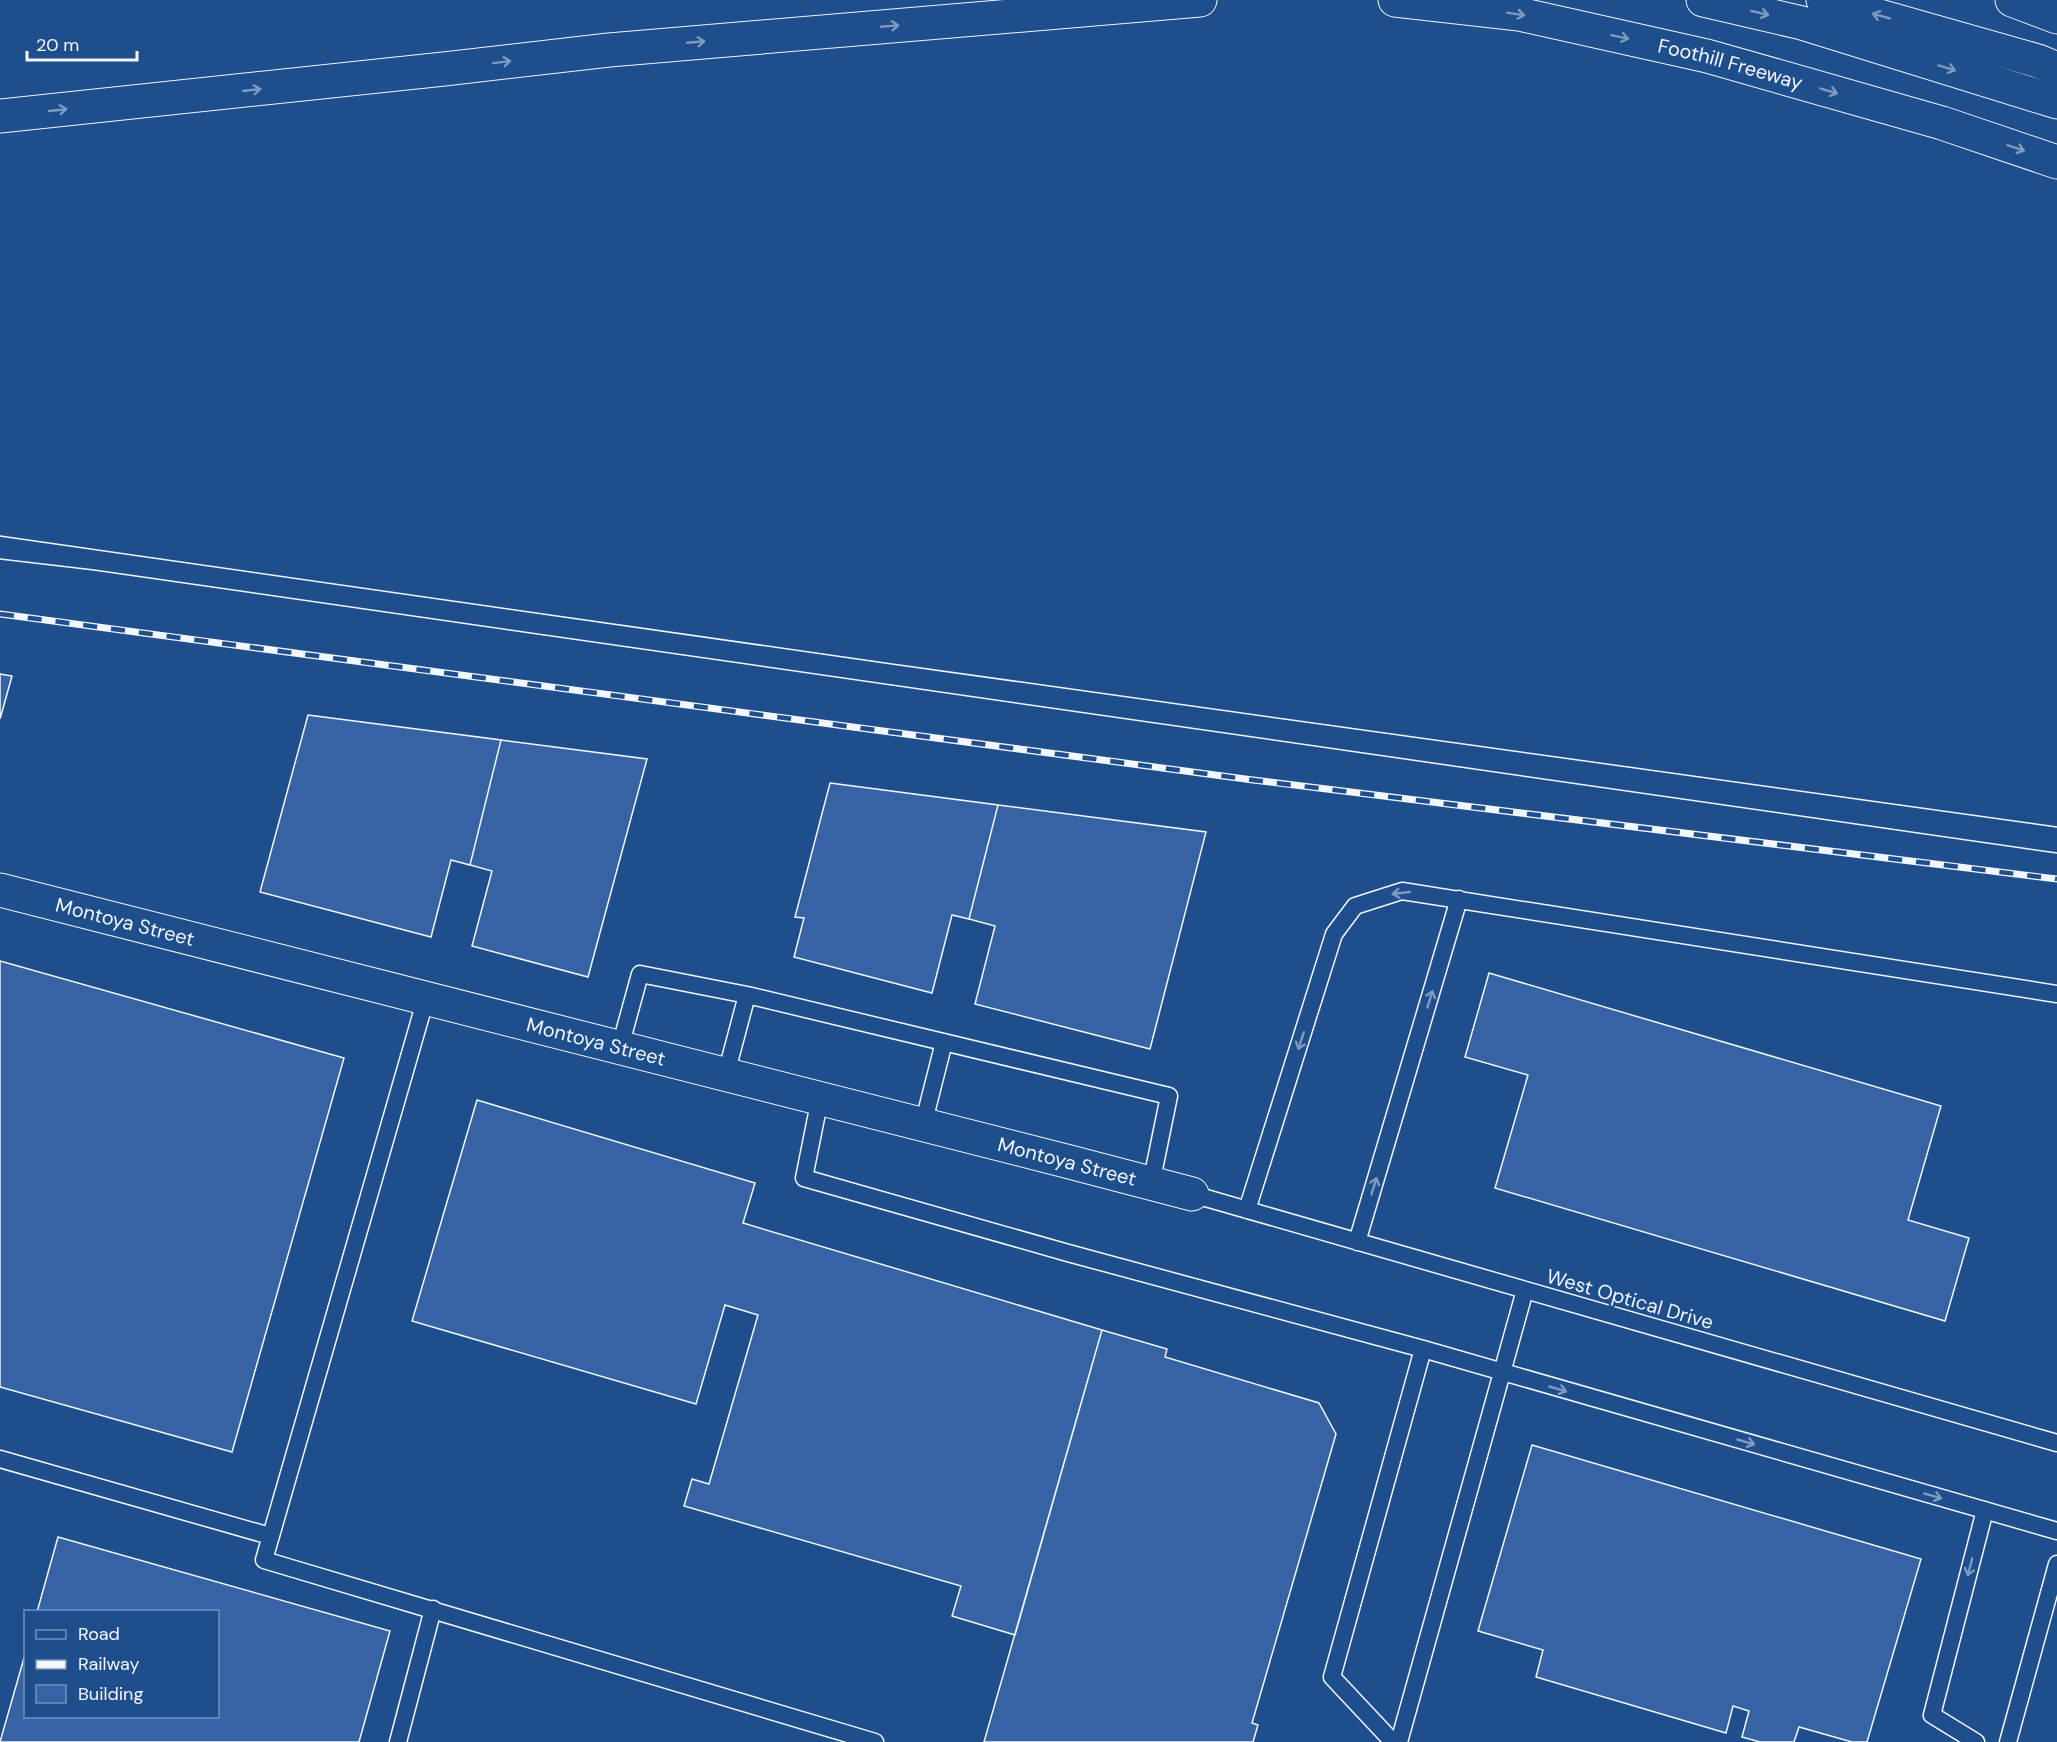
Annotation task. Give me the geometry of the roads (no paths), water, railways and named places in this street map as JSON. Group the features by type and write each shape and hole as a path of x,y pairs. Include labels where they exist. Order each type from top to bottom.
{"main road":[{"path":"0,116 609,50 1200,0"},
{"name":"Foothill Freeway","path":"1395,0 1519,14 1707,56 1942,123 2057,162"},
{"path":"1703,0 1802,23 2057,102"},
{"path":"1823,0 2038,61 2057,69"},
{"path":"2012,0 2057,17"},
{"name":"Montoya Street","path":"0,890 1192,1194"}],"lane":[{"path":"1247,1210 1335,934 1355,906 1402,891 2057,994"},
{"path":"1357,1242 1459,899"},
{"path":"620,1047 640,974 747,995 1169,1096 1150,1184"},
{"path":"726,1074 747,995"},
{"path":"426,998 264,1560 875,1742"},
{"path":"923,1125 944,1042"},
{"path":"820,1098 804,1178 1057,1250 1423,1349 2057,1531"},
{"name":"West Optical Drive","path":"1192,1194 2057,1443"},
{"path":"1399,1742 1525,1290"},
{"path":"1394,1742 1332,1677 1423,1349"},
{"path":"0,1459 270,1536"},
{"path":"1976,1742 1932,1715 1985,1510"},
{"path":"2007,1742 2057,1564"},
{"path":"398,1742 433,1609"}],"tram line":[{"path":"0,536 2057,827"},
{"path":"0,559 94,570 2057,853"}],"railway":[{"path":"0,614 1253,780 2057,879"}]}
